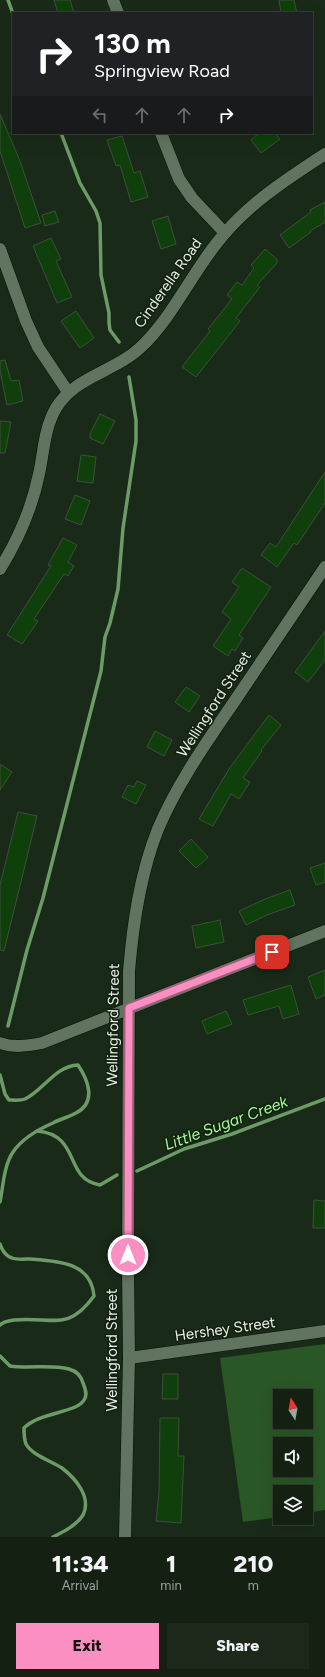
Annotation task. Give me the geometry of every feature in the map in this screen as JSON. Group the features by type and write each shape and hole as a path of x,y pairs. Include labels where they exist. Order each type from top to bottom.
{"street":[{"path":"113,0 118,12"},
{"path":"161,134 179,178 196,203 225,233"},
{"name":"Cinderella Road","path":"0,569 20,533 31,502 39,474 44,440 49,423 57,407 68,392 85,380 128,358 142,346 157,330 203,261 225,233 262,198 325,154"},
{"path":"0,249 26,321 38,347 68,392"},
{"name":"Wellingford Street","path":"125,1537 129,1358 129,971 132,933 140,889 158,830 174,797 206,743 325,567"},
{"path":"0,1043 13,1046 27,1046 42,1043 325,931"},
{"name":"Hershey Street","path":"129,1358 325,1331"}],"green space":[{"path":"325,1344 325,1510 313,1512 313,1485 273,1485 273,1518 243,1522 220,1358"}],"building":[{"path":"54,0 70,0 74,12 58,12"},
{"path":"279,0 294,0 297,12 281,12"},
{"path":"0,114 20,161 41,223 25,228 0,151"},
{"path":"258,134 276,134 280,139 261,153 251,140"},
{"path":"122,136 134,173 140,171 148,197 131,202 120,165 116,166 107,140"},
{"path":"325,202 325,222 310,231 311,232 289,248 280,235 311,212 310,210"},
{"path":"55,211 59,222 45,226 42,215"},
{"path":"168,216 176,244 161,249 152,221"},
{"path":"51,238 61,259 56,261 72,297 57,303 33,246"},
{"path":"265,249 277,259 277,263 257,285 260,287 236,318 240,321 196,377 182,367 210,331 208,329 232,299 227,295 237,282 242,285 254,268 251,265"},
{"path":"76,311 94,338 80,348 61,321"},
{"path":"5,360 11,381 19,380 23,401 7,405 0,371 0,361"},
{"path":"100,414 115,421 103,444 90,438 90,434"},
{"path":"0,421 11,422 5,453 0,453"},
{"path":"81,455 96,457 93,483 77,481"},
{"path":"325,472 325,503 297,545 294,543 277,567 261,555 270,543 276,547"},
{"path":"75,495 90,501 81,525 65,519"},
{"path":"63,538 77,545 68,562 74,566 68,576 64,574 34,619 38,621 22,644 7,635 51,566 48,565"},
{"path":"242,568 271,587 239,635 243,638 235,651 232,649 228,656 213,646 231,619 222,612 239,587 232,582"},
{"path":"325,631 325,660 308,682 295,672"},
{"path":"186,687 200,696 189,712 175,702"},
{"path":"269,715 281,725 261,750 262,751 243,778 250,782 239,799 231,794 213,826 199,819 229,769"},
{"path":"155,731 172,740 164,756 147,747"},
{"path":"0,764 12,772 0,790"},
{"path":"137,781 146,785 136,804 122,797 128,785 134,787"},
{"path":"18,812 37,816 4,951 0,950 0,885"},
{"path":"191,839 208,857 196,868 179,851"},
{"path":"325,863 325,882 316,885 310,868"},
{"path":"290,890 295,905 267,915 246,925 239,911"},
{"path":"220,920 224,942 196,948 192,926"},
{"path":"325,970 325,995 316,999 308,977"},
{"path":"291,985 299,1014 283,1019 279,1006 248,1015 243,1000"},
{"path":"226,1011 232,1024 207,1034 202,1021"},
{"path":"314,1200 325,1201 325,1228 313,1228"},
{"path":"163,1374 178,1374 178,1399 162,1399"},
{"path":"160,1418 179,1418 178,1456 184,1456 181,1523 156,1521 159,1493"}],"waterway":[{"path":"8,0 12,12"},
{"path":"61,134 80,183 96,211 100,223 101,275 109,313 110,330 119,342"},
{"path":"8,1026 27,950 43,898 101,671 105,637 118,589 123,528 136,441 136,420 129,377"},
{"path":"0,1075 5,1094 9,1100 25,1099 32,1095 56,1074 70,1066 78,1065 85,1077 89,1090 87,1103 83,1108 37,1131 26,1139 13,1152 4,1176 0,1202"},
{"name":"Little Sugar Creek","path":"137,1171 184,1149 232,1134 325,1099"},
{"name":"Little Sugar Creek","path":"37,1131 51,1134 61,1140 67,1148 81,1175 89,1181 100,1185 117,1175"},
{"name":"Little Sugar Creek","path":"0,1244 4,1252 12,1258 51,1261 62,1263 80,1270 87,1276 92,1285 94,1296 75,1315 67,1319 14,1320 0,1325"},
{"name":"Little Sugar Creek","path":"0,1356 10,1366 54,1367 72,1370 80,1376 85,1389 86,1394 84,1400 74,1408 39,1419 24,1428 25,1440 29,1448 37,1455 67,1472 81,1488 84,1495 85,1508 83,1515 70,1528 53,1537"}],"route":[{"path":"128,1255 129,1008 272,952"}]}
